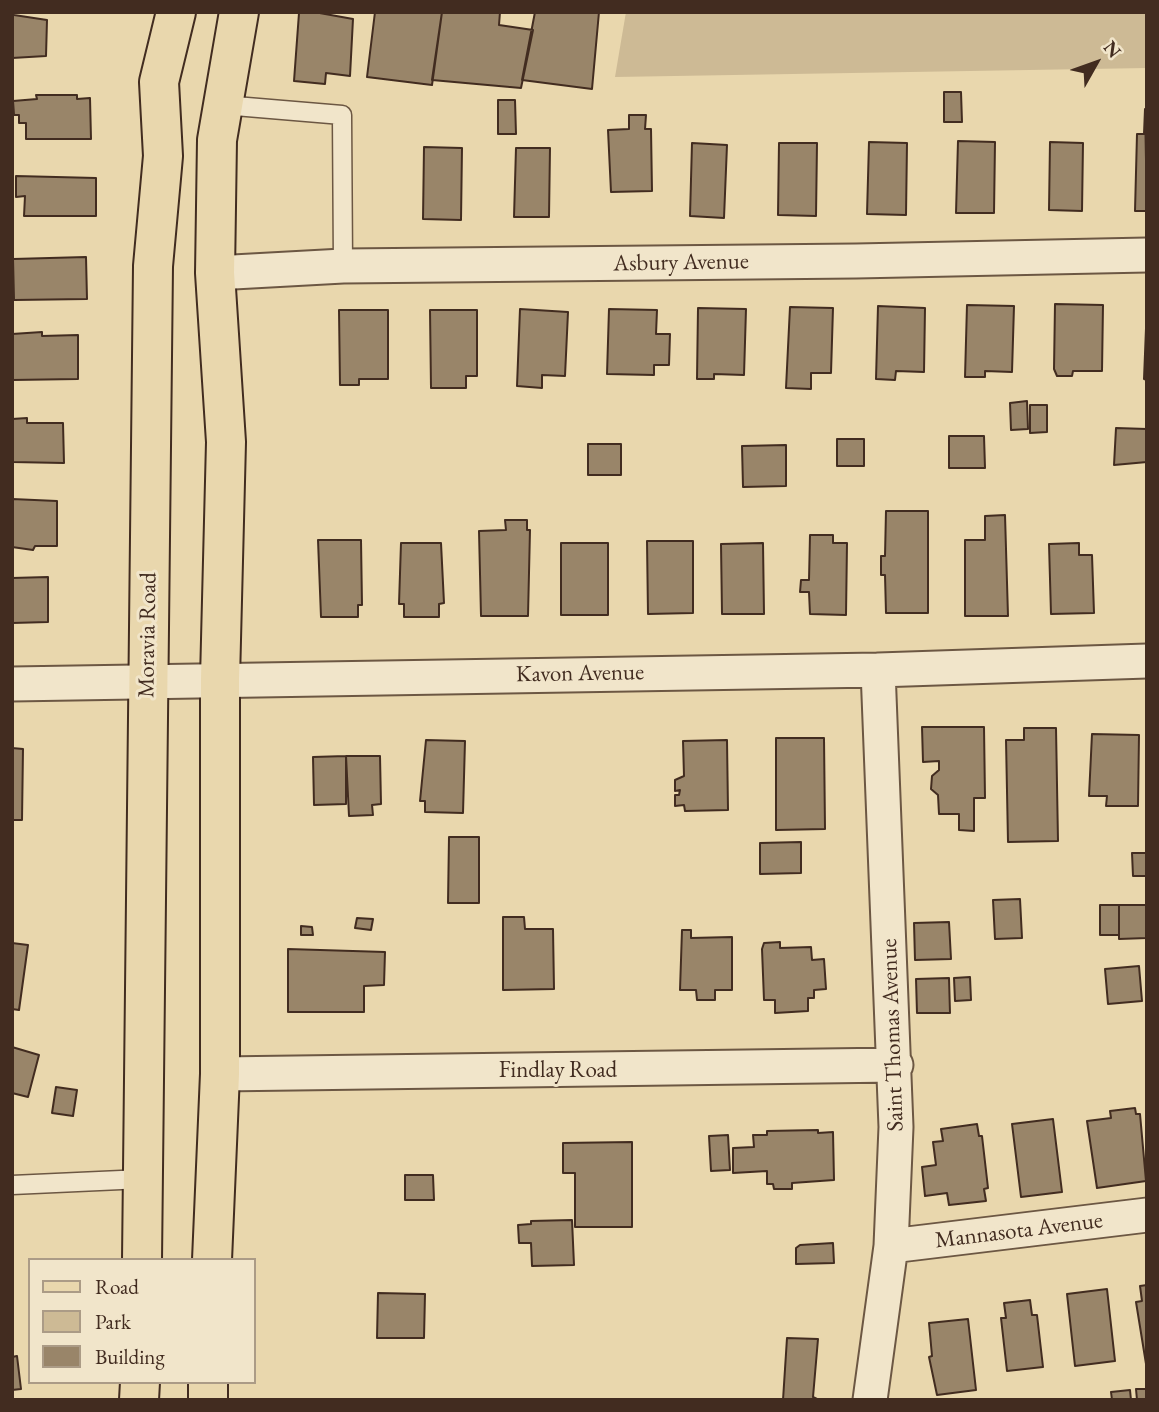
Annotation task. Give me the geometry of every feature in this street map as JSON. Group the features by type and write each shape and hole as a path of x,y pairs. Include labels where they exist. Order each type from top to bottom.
{"main road":[{"path":"152,12 159,82"},
{"name":"Moravia Road","path":"142,1258 153,266 163,156 159,82 176,12"},
{"path":"212,1258 220,1074 220,679 226,442 215,272 217,139 239,12"}],"street":[{"name":"Asbury Avenue","path":"215,272 343,266 1147,255"},
{"name":"Kavon Avenue","path":"12,684 878,670 1147,661"},
{"name":"Saint Thomas Avenue","path":"870,1400 891,1247 896,1065 878,670"},
{"name":"Findlay Road","path":"220,1074 896,1065"},
{"name":"Mannasota Avenue","path":"891,1247 1147,1215"}],"lane":[{"path":"223,105 342,115 343,266"},
{"path":"12,1185 143,1179"}],"green space":[{"path":"626,12 1147,12 1147,68 615,77"}],"building":[{"path":"12,12 14,15 47,20 46,56 12,58"},
{"path":"314,12 353,19 350,76 326,73 325,84 294,81 299,13"},
{"path":"375,12 442,12 432,85 367,77"},
{"path":"442,12 500,12 499,25 533,30 521,88 432,80"},
{"path":"535,12 599,12 592,89 522,80"},
{"path":"944,92 961,92 962,122 944,122"},
{"path":"36,95 77,95 77,99 90,98 91,139 26,139 26,123 19,123 19,115 14,115 13,101 37,99"},
{"path":"498,100 515,100 516,134 498,134"},
{"path":"1145,109 1147,211 1135,211 1137,134 1144,134"},
{"path":"629,115 646,115 645,129 651,129 652,191 611,192 608,130 629,129"},
{"path":"958,141 995,142 994,213 956,213"},
{"path":"869,142 907,143 906,215 867,214"},
{"path":"1050,142 1083,143 1082,211 1049,210"},
{"path":"692,143 727,145 724,218 690,216"},
{"path":"779,143 817,143 816,216 778,215"},
{"path":"424,147 462,148 461,220 423,219"},
{"path":"516,148 550,148 549,217 514,217"},
{"path":"16,176 96,178 96,216 24,216 25,196 16,197"},
{"path":"86,257 87,299 14,300 13,259"},
{"path":"1147,303 1147,380 1144,379"},
{"path":"1055,304 1103,305 1102,371 1073,371 1072,376 1057,376 1054,369"},
{"path":"967,305 1014,306 1012,372 985,371 985,377 965,377"},
{"path":"878,306 925,308 924,372 896,371 895,380 876,379"},
{"path":"790,307 833,308 831,373 811,373 811,389 786,388"},
{"path":"698,308 746,309 744,375 714,374 714,379 697,379"},
{"path":"520,309 568,312 565,376 542,375 542,388 517,386"},
{"path":"609,309 657,310 656,334 670,334 669,365 654,365 654,375 607,374"},
{"path":"339,310 388,310 388,379 359,379 359,385 340,385"},
{"path":"430,310 477,310 477,376 466,376 466,388 431,388"},
{"path":"42,332 42,336 78,335 78,379 12,380 12,334"},
{"path":"1027,401 1028,429 1011,430 1010,403"},
{"path":"1030,405 1047,405 1047,432 1030,433"},
{"path":"27,418 27,423 63,423 64,463 12,462 12,419"},
{"path":"1116,428 1147,429 1147,462 1114,465"},
{"path":"949,436 984,436 985,468 949,468"},
{"path":"837,439 864,439 864,466 837,466"},
{"path":"588,444 621,444 621,475 588,475"},
{"path":"786,445 786,486 743,487 742,446"},
{"path":"12,499 57,501 57,546 35,546 33,550 12,547"},
{"path":"886,511 928,511 928,613 886,613 885,575 881,575 881,556 885,556"},
{"path":"1005,515 1008,616 965,616 965,540 985,540 985,516"},
{"path":"505,520 527,520 527,530 530,530 528,616 481,616 479,531 506,530"},
{"path":"810,535 833,535 833,543 847,543 846,615 810,614 809,592 800,592 801,580 809,580"},
{"path":"318,540 361,540 362,605 358,605 358,617 321,617"},
{"path":"647,541 693,541 693,613 648,614"},
{"path":"401,543 441,543 444,603 439,604 439,617 404,617 404,604 399,604"},
{"path":"561,543 608,543 608,615 561,615"},
{"path":"763,543 764,614 722,614 721,544"},
{"path":"1079,543 1079,555 1092,555 1094,613 1051,614 1049,544"},
{"path":"48,577 48,622 12,623 12,578"},
{"path":"922,727 984,727 985,798 974,798 974,831 959,830 959,814 939,814 938,795 931,789 932,776 939,770 939,761 923,762"},
{"path":"1024,728 1056,728 1058,841 1008,842 1006,740 1024,740"},
{"path":"1092,734 1139,735 1138,806 1106,806 1107,796 1089,796"},
{"path":"776,738 824,738 825,829 776,830"},
{"path":"426,740 465,741 463,813 425,812 425,801 420,801"},
{"path":"727,740 728,810 685,811 684,805 675,806 675,795 679,795 680,790 675,791 675,780 684,776 683,741"},
{"path":"12,748 23,749 22,820 12,820"},
{"path":"346,756 380,756 381,804 372,805 373,815 349,816"},
{"path":"346,756 346,804 314,805 313,757"},
{"path":"449,837 479,837 479,903 448,903"},
{"path":"801,842 801,873 760,874 760,843"},
{"path":"1132,853 1147,853 1147,876 1133,876"},
{"path":"1020,899 1022,938 995,939 993,900"},
{"path":"1100,905 1119,905 1119,935 1100,935"},
{"path":"1119,905 1147,905 1147,938 1119,939"},
{"path":"503,917 524,917 525,929 553,929 554,989 503,990"},
{"path":"357,918 373,919 371,930 355,928"},
{"path":"949,922 951,959 915,960 914,923"},
{"path":"301,926 312,927 313,935 301,935"},
{"path":"682,930 691,930 691,938 732,937 732,990 715,990 715,1000 697,1000 696,990 680,990"},
{"path":"780,942 780,948 811,947 812,960 824,959 826,989 814,990 814,998 808,998 808,1011 775,1013 775,1000 764,1000 762,949 764,943"},
{"path":"12,943 28,945 19,1010 12,1009"},
{"path":"288,949 385,952 384,985 364,986 364,1012 288,1012"},
{"path":"1139,966 1142,1001 1108,1004 1105,969"},
{"path":"970,977 971,1000 955,1001 954,978"},
{"path":"949,978 950,1013 917,1013 916,979"},
{"path":"12,1047 39,1055 28,1097 12,1093"},
{"path":"56,1087 77,1090 73,1116 52,1113"},
{"path":"1135,1108 1136,1114 1140,1114 1146,1181 1097,1188 1087,1121 1111,1118 1110,1111"},
{"path":"1053,1119 1062,1192 1021,1197 1012,1124"},
{"path":"977,1124 979,1136 982,1136 988,1188 984,1189 986,1201 949,1205 947,1193 925,1196 922,1167 936,1165 933,1142 943,1141 941,1129"},
{"path":"818,1130 818,1133 833,1132 834,1180 792,1183 792,1189 774,1189 773,1184 767,1184 767,1171 733,1173 733,1148 754,1147 753,1135 767,1135 767,1131"},
{"path":"728,1135 730,1170 711,1171 709,1136"},
{"path":"632,1142 632,1227 575,1227 575,1173 563,1173 563,1143"},
{"path":"405,1175 433,1175 434,1200 405,1200"},
{"path":"572,1220 574,1265 532,1266 531,1243 519,1243 518,1225 531,1224 531,1221"},
{"path":"833,1243 834,1263 796,1264 796,1248 800,1245"},
{"path":"1147,1285 1147,1370 1136,1302 1142,1301 1140,1286"},
{"path":"1107,1289 1115,1361 1075,1366 1067,1294"},
{"path":"378,1293 425,1294 424,1338 377,1338"},
{"path":"1030,1300 1032,1315 1037,1315 1043,1367 1007,1371 1001,1318 1006,1318 1004,1303"},
{"path":"968,1319 976,1390 937,1395 929,1357 932,1356 929,1323"},
{"path":"787,1338 818,1339 813,1397 819,1400 783,1400"},
{"path":"17,1356 21,1389 12,1390 12,1357"},
{"path":"1136,1389 1147,1389 1147,1400 1137,1400"},
{"path":"1130,1390 1131,1400 1112,1400 1111,1392"}]}
